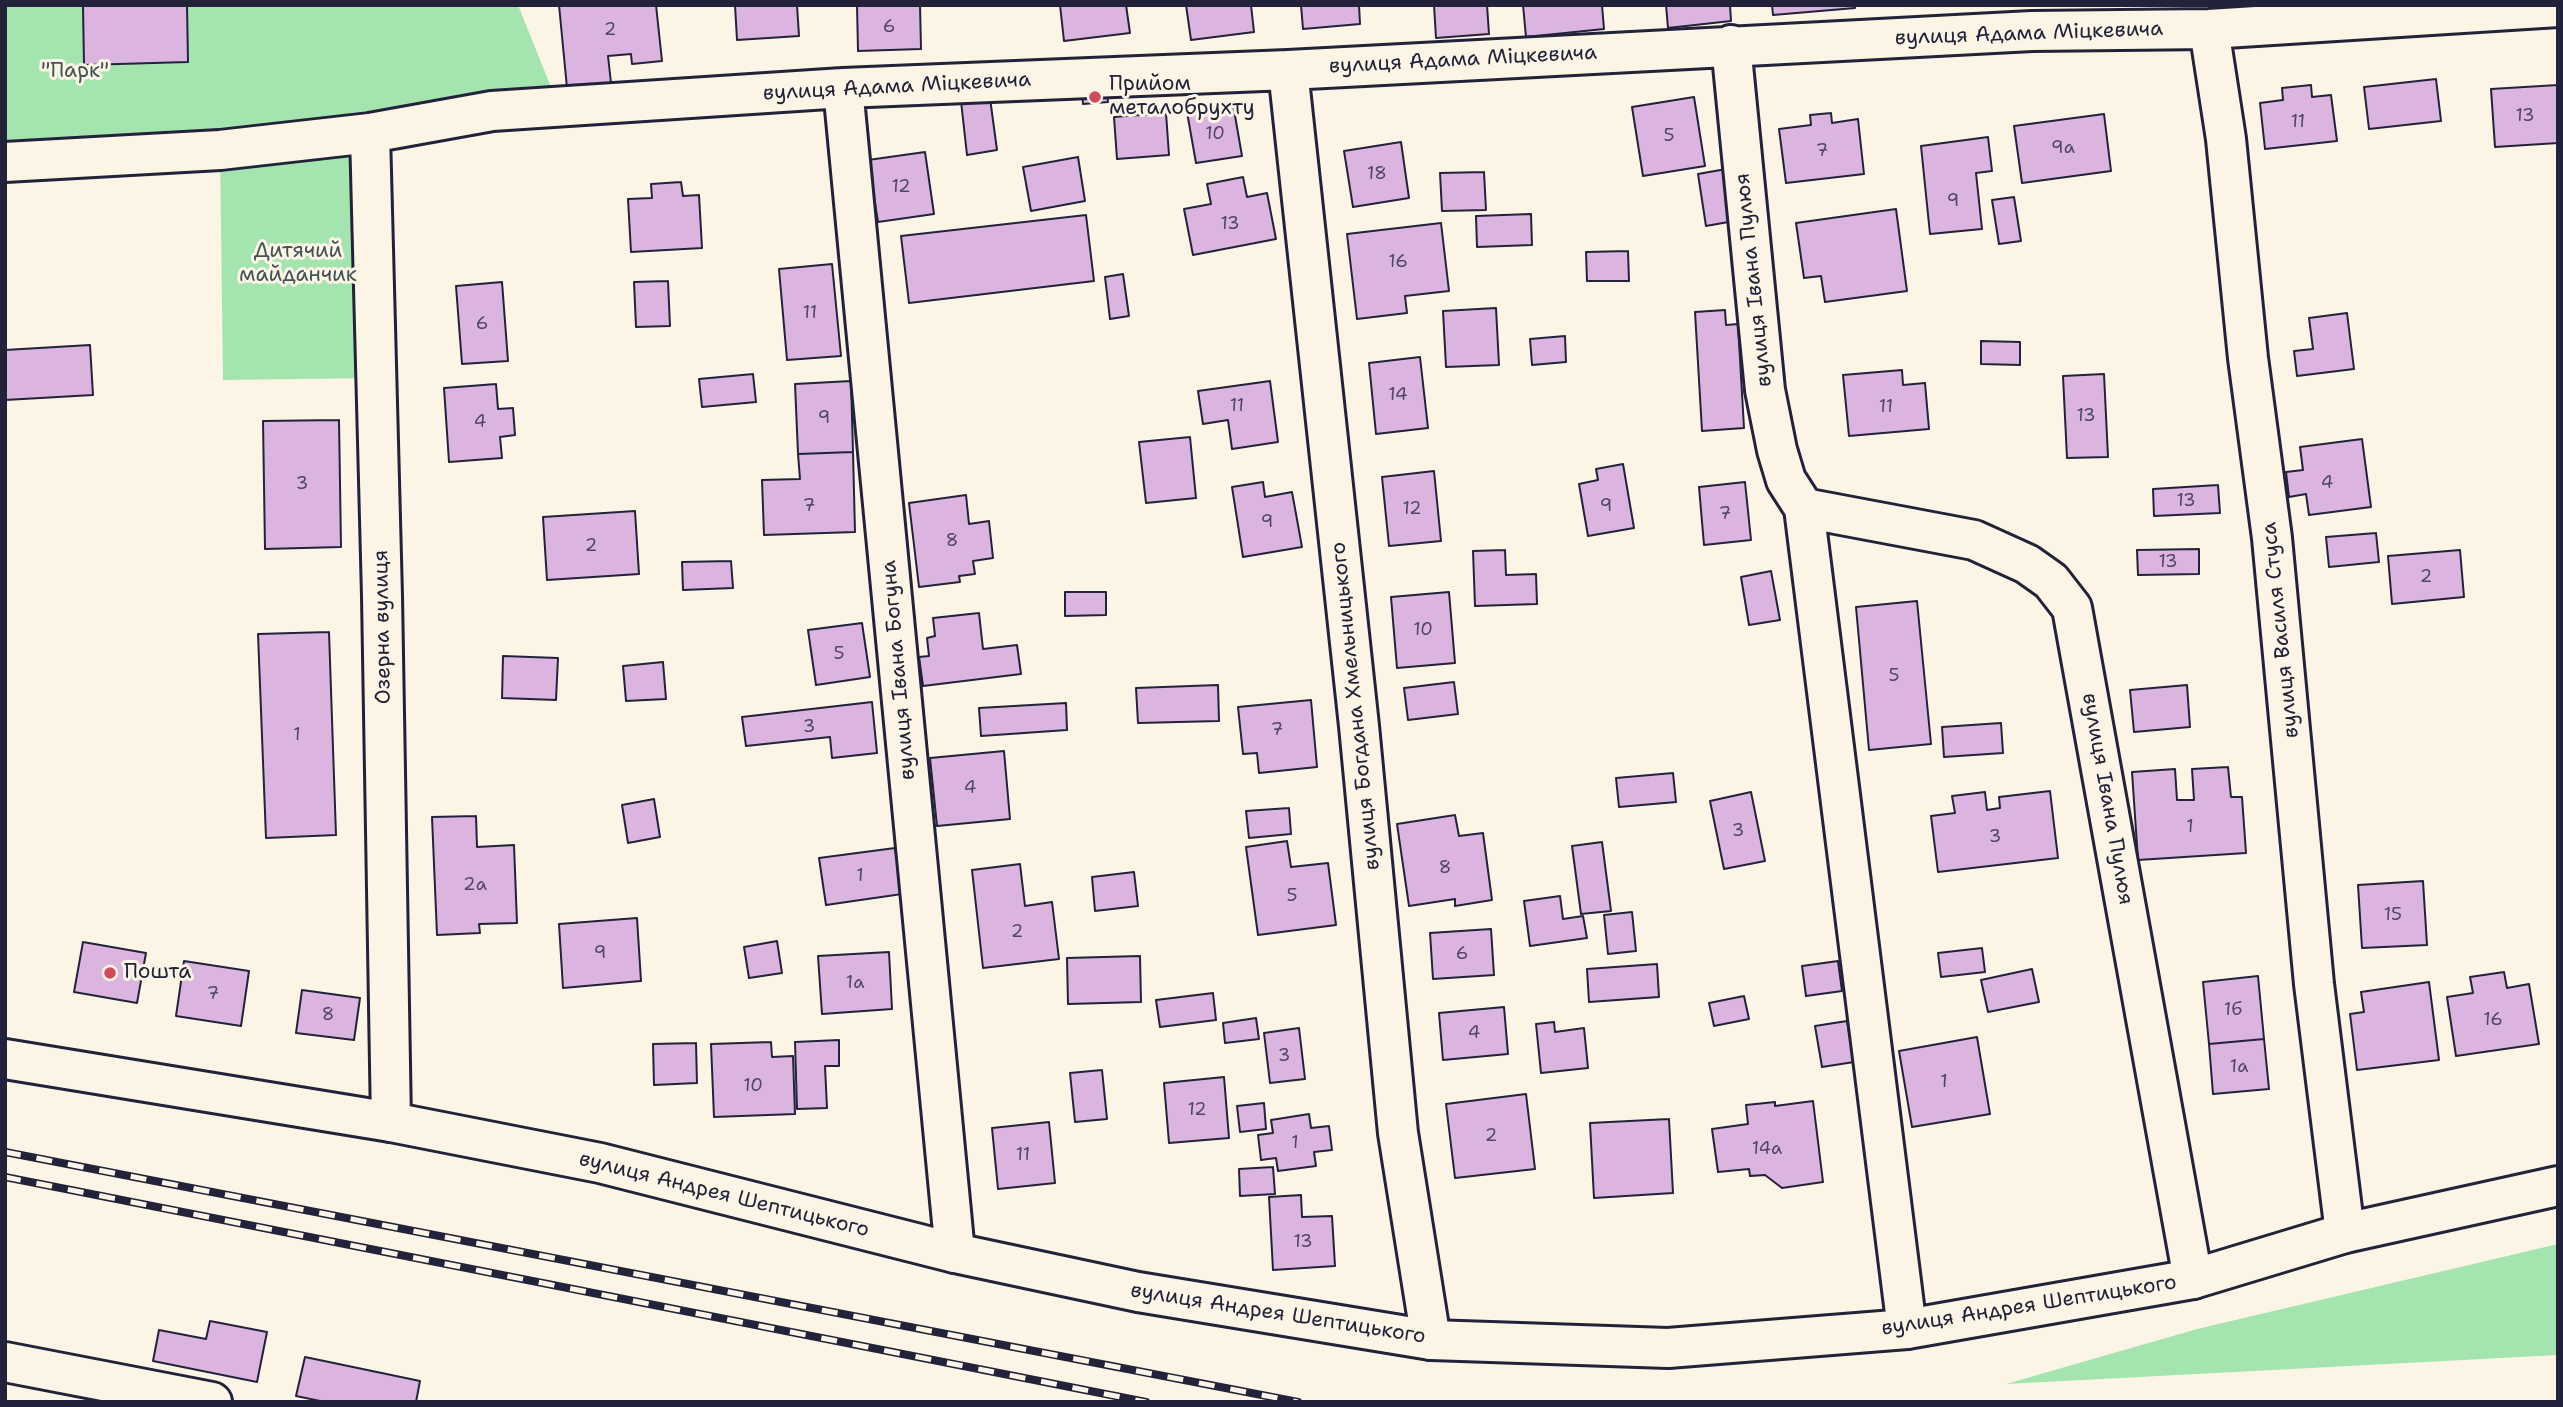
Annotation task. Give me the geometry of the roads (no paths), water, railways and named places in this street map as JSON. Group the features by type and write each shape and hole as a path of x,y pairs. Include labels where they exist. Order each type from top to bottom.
{"street":[{"name":"вулиця Адама Міцкевича","path":"5,162 220,150 370,133 492,111 843,88 1288,70 2032,31 2209,29 2558,7"},
{"name":"вулиця Василя Стуса","path":"2209,29 2226,139 2248,358 2272,538 2314,984 2345,1233"},
{"name":"вулиця Івана Пулюя","path":"1731,45 1765,390 1786,480 1804,508 1908,1329"},
{"name":"вулиця Богдана Хмельницького","path":"1288,70 1357,712 1398,1133 1431,1340"},
{"name":"вулиця Івана Богуна","path":"843,88 955,1253"},
{"name":"Озерна вулиця","path":"370,133 382,596 391,1122"},
{"name":"вулиця Івана Пулюя","path":"1804,508 1974,540 2027,564 2051,581 2072,608 2193,1279"},
{"name":"вулиця Андрея Шептицького","path":"5,1059 391,1122 600,1163 955,1253 1138,1292 1431,1340 1668,1348 1908,1329 2193,1279 2345,1233 2558,1186"},
{"path":"5,1362 212,1402"}],"railway":[{"path":"5,1152 1298,1402"},
{"path":"5,1177 1146,1402"}],"place":[{"name":"Прийом металобрухту","path":"1095,97"},
{"name":"Пошта","path":"110,973"}],"park label":[{"name":"\"Парк\"","path":"75,72"},
{"name":"Дитячий майданчик","path":"298,264"}]}
